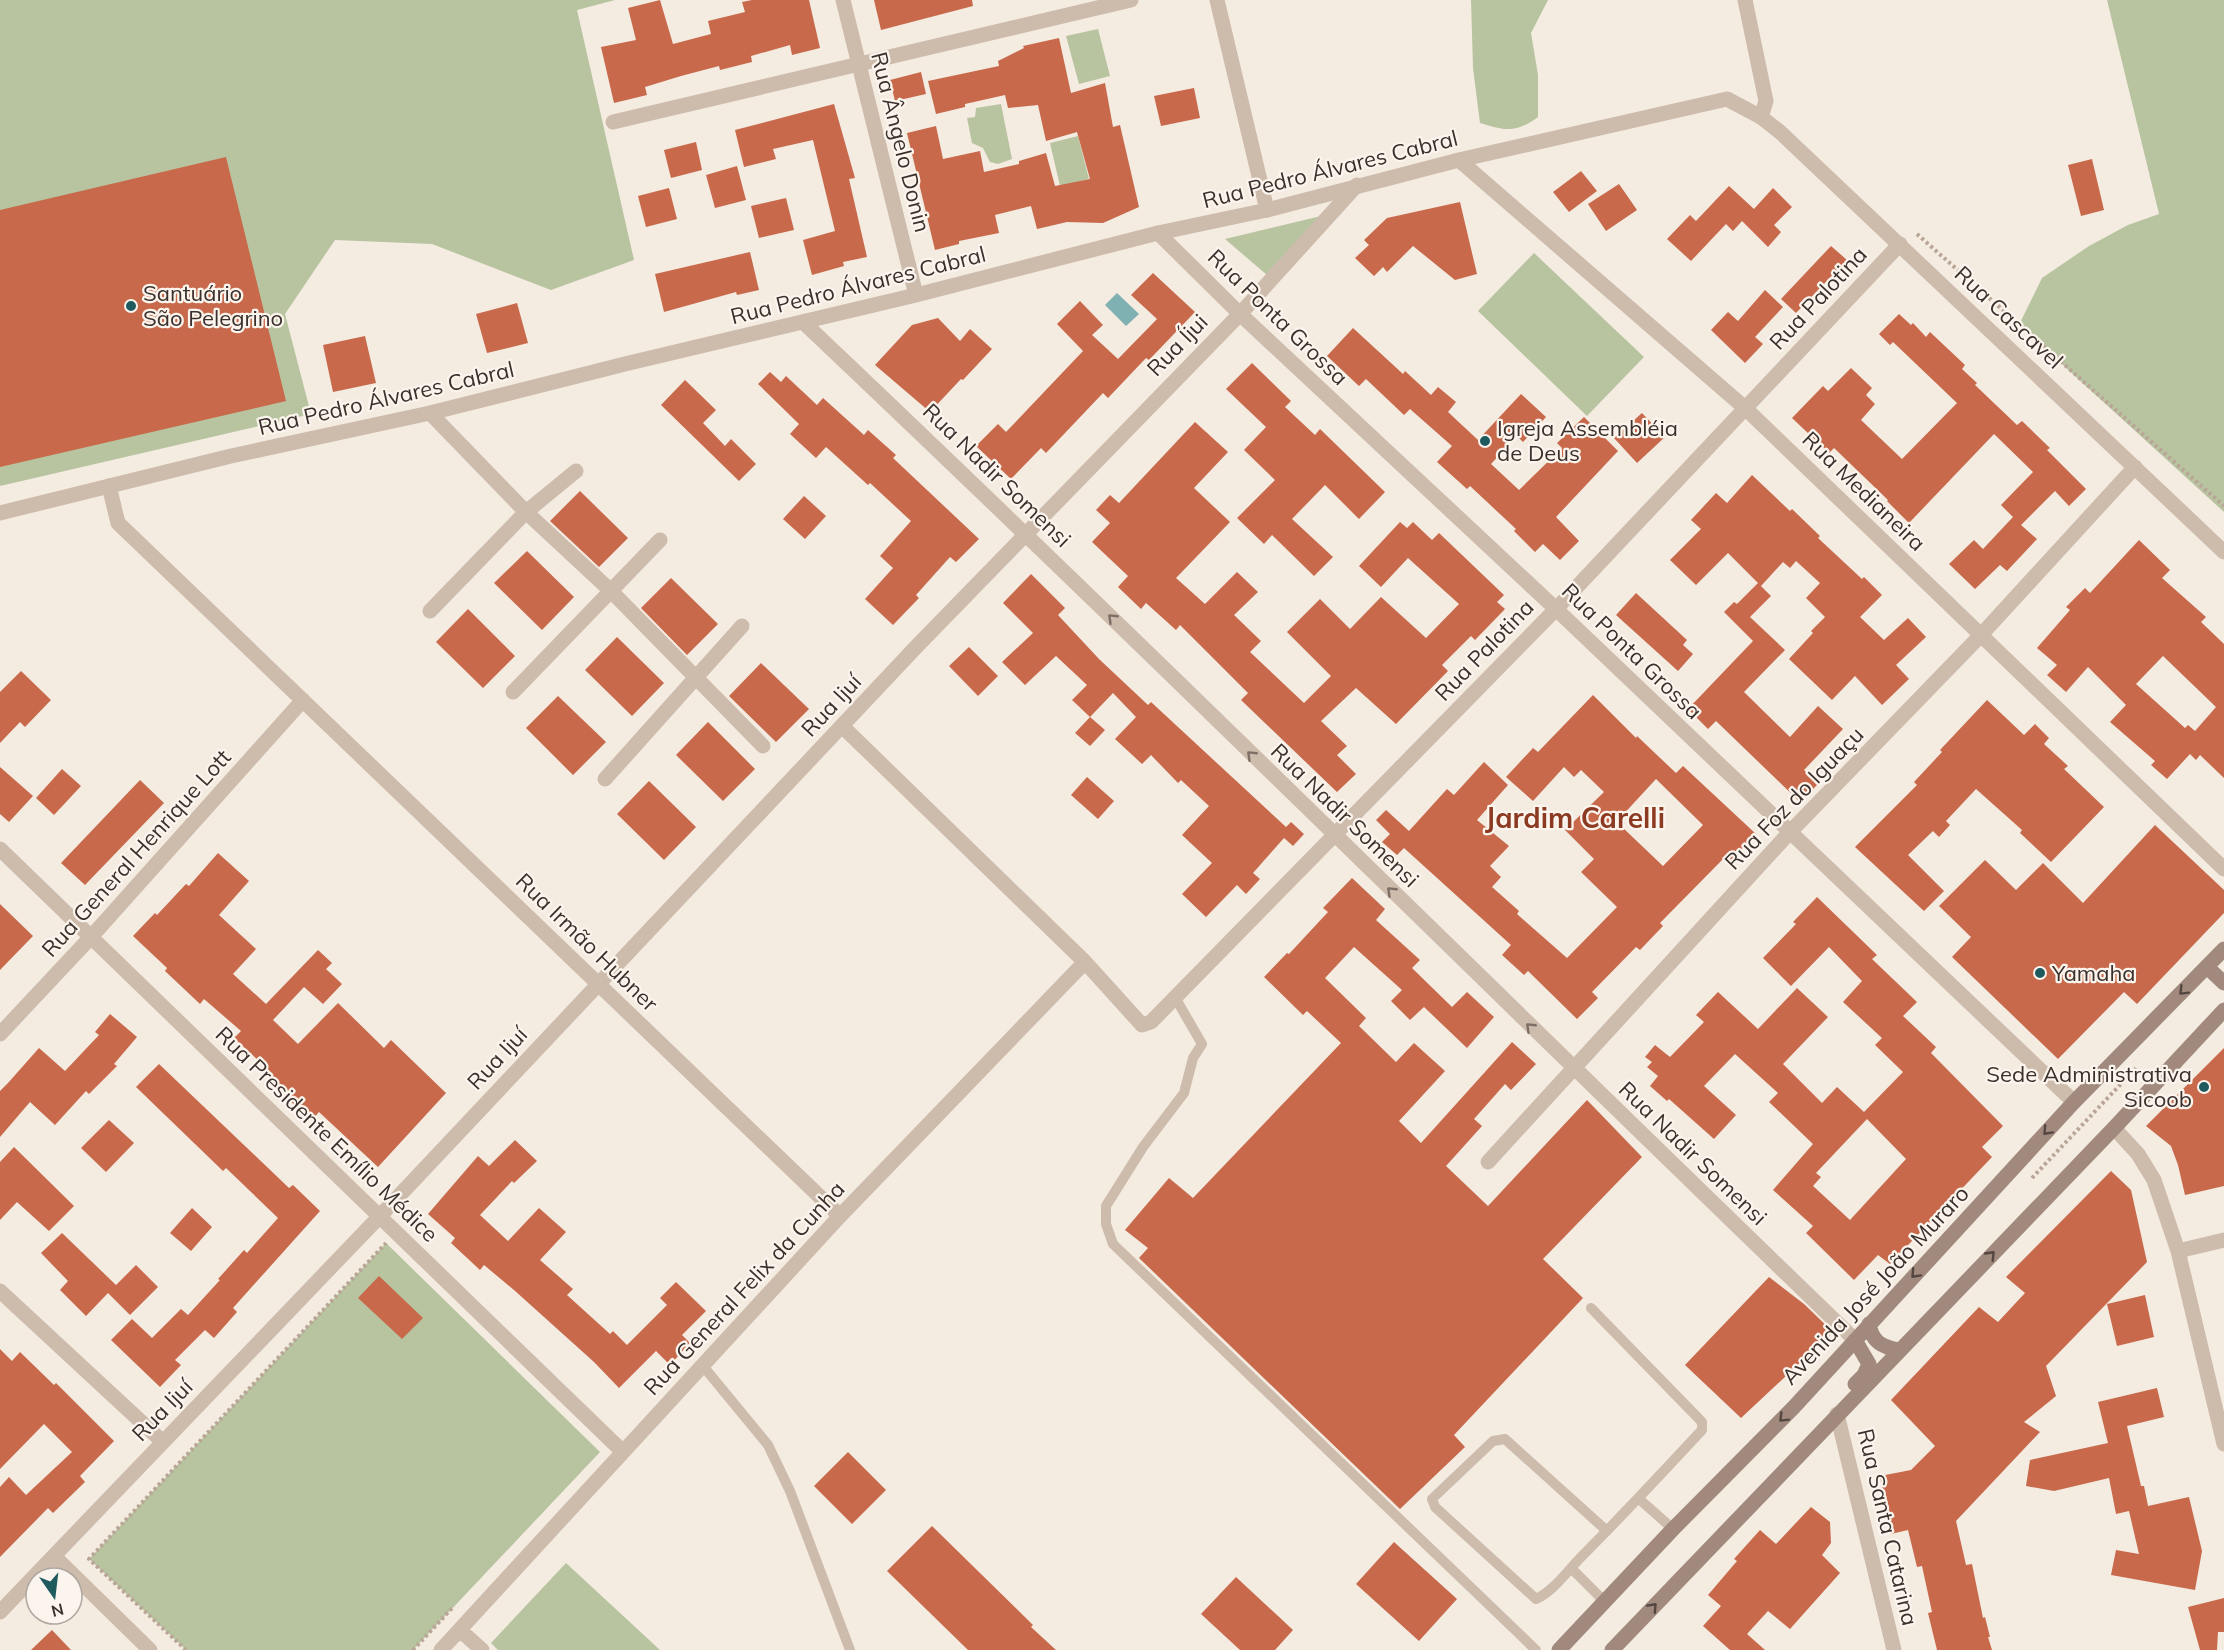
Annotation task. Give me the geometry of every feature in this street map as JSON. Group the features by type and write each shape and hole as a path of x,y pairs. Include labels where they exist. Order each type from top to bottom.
{"main road":[{"name":"Avenida José João Muraro","path":"1559,1650 1673,1529 1794,1407 2074,1102 2224,949"},
{"path":"2206,968 2224,983"},
{"path":"1612,1650 2114,1128 2224,1010"},
{"path":"1869,1324 1873,1339 1887,1348 1899,1350"},
{"path":"1837,1414 1838,1404 1864,1375 1869,1364 1855,1340"}],"street":[{"name":"Rua Ângelo Donin","path":"843,0 916,296"},
{"path":"613,122 859,66 1131,0"},
{"path":"1217,0 1267,210"},
{"path":"1745,0 1766,101 1761,117"},
{"name":"Rua Pedro Álvares Cabral","path":"0,513 231,456 430,413 629,363 916,296 1158,233 1267,210 1459,160 1727,99"},
{"name":"Rua Cascavel","path":"1727,99 1761,117 1780,132 2224,552"},
{"name":"Rua Medianeira","path":"1459,160 1745,408 2224,869"},
{"name":"Rua Íjui","path":"1026,533 1240,314 1357,185"},
{"name":"Rua Ponta Grossa","path":"1158,233 1240,314 1556,609 2074,1102"},
{"name":"Rua Palotina","path":"1085,962 1142,1025 1151,1023 1158,1017 1556,609 1900,244"},
{"name":"Rua Nadir Somensi","path":"803,322 1026,533 1572,1068 1855,1340"},
{"path":"430,413 526,512 611,591 763,746"},
{"name":"Rua Foz do Iguaçu","path":"1488,1162 1790,832 1981,635 2135,467"},
{"path":"430,611 526,512 576,471"},
{"name":"Rua Irmão Hubner","path":"109,486 118,523 840,1216"},
{"name":"Rua Ijuí","path":"0,1612 380,1216 1026,533"},
{"path":"513,692 660,540"},
{"path":"605,779 742,626"},
{"name":"Rua General Henrique Lott","path":"0,1034 91,937 303,700"},
{"path":"842,726 1085,962"},
{"name":"Rua Presidente Emílio Médice","path":"0,849 623,1452"},
{"name":"Rua General Felix da Cunha","path":"441,1650 840,1216 1085,962"},
{"path":"2114,1128 2138,1154 2154,1180 2178,1251 2224,1444"},
{"path":"2178,1251 2224,1240"},
{"path":"0,1291 163,1442"},
{"name":"Rua Santa Catarina","path":"1837,1414 1894,1650"},
{"path":"54,1556 150,1650"},
{"path":"460,1630 482,1650"}],"lane":[{"path":"1176,999 1202,1044 1193,1058 1184,1093 1143,1147 1106,1206 1106,1224 1113,1244 1536,1650"},
{"path":"1591,1308 1702,1422 1702,1430 1607,1531 1571,1568 1543,1596 1536,1599 1435,1507 1432,1499 1493,1441 1505,1439 1607,1531"},
{"path":"702,1366 768,1445 790,1491 850,1650"},
{"path":"1638,1498 1673,1529"},
{"path":"1571,1568 1605,1602"}],"path":[{"path":"1910,228 2224,506"},
{"path":"186,1650 89,1559 386,1243 394,1252"}],"green space":[{"path":"0,0 615,0 577,10 634,260 551,290 432,244 335,240 285,314 311,414 0,486"},
{"path":"1471,0 1548,0 1531,33 1538,75 1538,117 1523,126 1504,129 1480,123 1473,68"},
{"path":"2107,0 2224,0 2224,512 2019,325 2042,278 2089,246 2128,225 2159,214"},
{"path":"1098,29 1110,76 1079,84 1066,36"},
{"path":"1001,104 1012,159 998,164 990,162 983,148 972,143 967,118 975,117 976,108"},
{"path":"1078,136 1089,179 1060,186 1050,143"},
{"path":"1321,216 1267,275 1225,239"},
{"path":"1534,253 1644,357 1587,416 1478,311"},
{"path":"386,1243 600,1452 413,1650 186,1650 89,1559"},
{"path":"566,1563 660,1650 498,1650 491,1643"}],"water":[{"path":"1117,293 1139,314 1126,326 1105,305"}],"building":[{"path":"660,0 673,44 711,34 708,21 745,12 742,2 809,0 820,48 792,55 790,45 751,56 752,62 720,70 719,66 645,87 647,95 614,103 601,47 636,40 628,8"},
{"path":"874,0 972,0 973,6 881,30"},
{"path":"1059,38 1071,93 1105,83 1113,127 1120,125 1139,207 1103,223 1067,222 1037,229 1031,206 995,215 999,233 959,241 959,244 935,250 907,133 936,126 943,159 980,151 984,172 1019,164 1019,161 1046,153 1055,186 1090,179 1077,132 1046,141 1038,105 1008,108 1005,95 965,104 965,107 936,114 928,81 999,66 998,61 1024,48 1023,46"},
{"path":"921,72 926,94 895,101 890,80"},
{"path":"1194,88 1200,118 1161,126 1154,96"},
{"path":"834,104 855,178 849,179 867,257 843,262 844,266 812,275 803,240 835,231 813,140 773,149 776,159 744,167 735,130"},
{"path":"696,142 702,170 671,178 664,150"},
{"name":"Santuário São Pelegrino","path":"226,157 286,401 0,467 0,210"},
{"path":"2092,159 2104,210 2081,216 2068,165"},
{"path":"737,166 746,200 715,208 706,175"},
{"path":"1581,171 1597,191 1569,212 1553,192"},
{"path":"1619,184 1637,210 1606,231 1588,204"},
{"path":"1729,186 1754,209 1773,188 1792,207 1774,225 1781,232 1768,247 1742,221 1733,231 1726,224 1691,261 1667,239 1690,215 1696,221"},
{"path":"669,188 677,219 646,227 638,196"},
{"path":"786,198 794,230 759,238 751,206"},
{"path":"1460,202 1477,274 1455,280 1413,246 1387,272 1383,267 1374,276 1355,258 1369,245 1364,240 1387,218"},
{"path":"1831,246 1847,260 1796,313 1781,299"},
{"path":"750,252 759,290 737,295 736,292 664,312 655,274"},
{"path":"1153,273 1195,312 1108,398 1103,393 1046,453 1041,448 1011,479 976,446 998,424 1006,432 1083,351 1057,324 1080,301 1103,325 1092,335 1118,359 1157,319 1131,295"},
{"path":"1765,290 1783,307 1755,337 1763,344 1745,363 1711,330 1728,312 1738,321"},
{"path":"517,303 528,343 487,353 476,314"},
{"path":"1899,314 1911,325 1913,323 1926,337 1930,332 1965,365 1962,369 1977,383 1975,385 2017,425 2022,421 2050,448 2047,450 2086,489 2069,506 2055,491 2021,525 2037,539 2007,571 2000,565 1975,589 1949,564 1974,540 1983,549 2013,517 2001,505 2033,472 1994,434 1909,523 1834,448 1829,453 1792,418 1823,386 1828,391 1851,368 1872,388 1866,395 1875,404 1861,420 1902,459 1957,403 1893,342 1890,345 1879,334"},
{"path":"938,318 960,341 970,329 992,349 930,412 875,365 912,325"},
{"path":"1353,328 1403,374 1405,371 1431,395 1438,387 1456,402 1448,412 1478,440 1521,394 1546,417 1523,442 1517,436 1491,464 1519,490 1562,448 1557,443 1584,417 1618,451 1556,517 1579,541 1560,560 1543,544 1535,552 1514,531 1516,529 1470,486 1467,489 1437,462 1452,446 1410,409 1404,415 1366,379 1359,386 1327,356"},
{"path":"365,336 376,383 333,392 323,345"},
{"path":"1252,363 1291,401 1285,407 1315,435 1320,429 1385,492 1359,519 1325,485 1292,519 1333,557 1314,576 1272,535 1264,544 1237,518 1275,480 1244,450 1266,427 1226,389"},
{"path":"770,372 781,382 786,376 817,405 823,398 864,435 868,430 896,455 893,458 979,539 956,562 950,557 916,595 919,598 893,625 865,599 893,568 880,556 911,521 826,447 816,458 790,434 799,424 758,384"},
{"path":"685,380 716,410 703,423 725,446 731,439 756,464 739,481 661,405"},
{"path":"1642,413 1665,437 1637,463 1614,438"},
{"path":"1195,422 1228,452 1194,488 1230,522 1176,578 1205,604 1237,572 1258,592 1234,615 1261,641 1250,652 1304,703 1331,676 1287,632 1320,599 1350,629 1381,597 1426,638 1459,604 1408,558 1381,587 1359,566 1400,522 1407,528 1413,522 1432,540 1439,533 1504,595 1497,602 1505,609 1475,640 1471,636 1442,665 1448,671 1396,724 1356,688 1321,721 1347,746 1337,755 1356,774 1337,792 1241,700 1248,693 1180,625 1176,630 1146,603 1141,609 1118,587 1128,576 1092,542 1110,523 1096,510 1110,495 1119,503"},
{"path":"1752,475 1790,511 1792,509 1820,536 1818,538 1882,595 1860,617 1884,640 1908,618 1926,637 1896,665 1909,679 1882,705 1855,676 1832,700 1789,659 1825,617 1806,598 1820,583 1796,561 1790,568 1783,562 1761,586 1728,553 1696,585 1670,560 1701,529 1691,520 1716,493 1727,503"},
{"path":"580,491 628,538 599,567 550,521"},
{"path":"804,496 826,516 805,539 783,519"},
{"path":"2139,540 2170,570 2162,578 2206,617 2201,622 2224,644 2224,778 2200,755 2196,760 2190,754 2167,779 2151,765 2155,761 2110,722 2126,705 2088,667 2066,692 2047,675 2057,665 2037,648 2070,610 2066,607 2085,588 2090,593","holes":["2163,656 2216,707 2195,731 2188,725 2185,728 2136,684"]},
{"path":"527,551 574,597 542,630 494,583"},
{"path":"1031,574 1065,608 1058,615 1099,659 1148,705 1151,702 1286,827 1291,822 1304,834 1293,846 1284,838 1253,873 1260,879 1246,894 1237,885 1206,917 1182,894 1212,863 1182,835 1209,806 1181,780 1178,783 1151,755 1142,764 1115,739 1136,717 1113,693 1090,717 1072,700 1087,685 1056,656 1025,685 1002,662 1033,633 1003,603"},
{"path":"671,578 718,624 687,655 641,608"},
{"path":"1758,583 1771,596 1750,617 1785,650 1744,692 1790,737 1818,706 1843,729 1804,770 1818,784 1800,802 1716,721 1708,729 1688,709 1753,641 1724,612 1734,602 1737,604"},
{"path":"1636,593 1687,640 1683,645 1693,654 1678,671 1616,615"},
{"path":"468,609 515,656 483,688 436,642"},
{"path":"617,637 664,683 632,716 585,670"},
{"path":"969,647 998,676 978,696 949,666"},
{"path":"761,663 809,709 776,742 729,696"},
{"path":"21,671 51,700 25,727 20,722 0,743 0,692"},
{"path":"1593,695 1636,738 1637,736 1676,773 1683,766 1756,834 1728,863 1724,858 1660,923 1663,926 1640,950 1636,947 1592,992 1598,998 1577,1019 1528,971 1524,975 1502,955 1511,945 1404,848 1397,855 1382,842 1390,834 1376,820 1386,810 1409,831 1447,789 1454,795 1484,762 1508,785 1477,820 1509,846 1490,866 1501,877 1492,887 1519,911 1517,914 1567,958 1617,907 1581,872 1594,859 1565,830 1604,792 1581,770 1574,777 1564,767 1533,801 1506,777 1533,748 1538,752","holes":["1656,779 1703,825 1663,866 1621,826 1625,823 1620,818"]},
{"path":"558,696 606,742 573,775 526,728"},
{"path":"1987,700 2024,735 2035,724 2049,738 2044,744 2068,766 2064,769 2104,807 2051,862 2020,833 2022,830 1976,789 1946,821 1950,825 1939,837 1933,831 1908,855 1944,891 1924,911 1855,847 1917,785 1914,782 1942,752 1940,750"},
{"path":"1090,717 1105,730 1090,746 1075,733"},
{"path":"708,722 755,769 723,801 676,755"},
{"path":"0,767 33,796 9,822 0,814"},
{"path":"62,769 81,786 54,815 36,798"},
{"path":"1087,777 1114,801 1098,819 1071,795"},
{"path":"140,780 164,803 85,885 61,863"},
{"path":"649,781 696,827 664,860 617,814"},
{"path":"2155,825 2224,890 2224,913 2137,1004 2124,992 2058,1059 1952,957 1971,937 1939,906 1985,860 2016,890 2043,863 2083,903"},
{"path":"218,853 249,881 219,915 256,949 233,974 266,1004 318,950 332,963 326,969 342,984 323,1004 304,987 273,1020 298,1044 338,1003 384,1048 391,1040 446,1093 378,1167 319,1112 312,1120 267,1081 273,1074 234,1038 241,1031 204,999 200,1004 133,936 155,913 157,915 186,884 189,886"},
{"path":"1352,878 1385,909 1376,920 1420,960 1412,968 1452,1007 1467,992 1494,1017 1467,1048 1424,1007 1410,1020 1391,1001 1402,990 1354,947 1325,978 1366,1018 1359,1026 1396,1062 1414,1043 1445,1071 1399,1121 1421,1143 1512,1042 1536,1064 1511,1090 1505,1084 1474,1119 1482,1126 1446,1166 1488,1206 1587,1100 1642,1157 1543,1259 1583,1298 1454,1435 1465,1447 1400,1509 1139,1258 1148,1248 1125,1230 1169,1178 1193,1198 1341,1043 1307,1011 1303,1015 1264,977 1328,912 1323,908"},
{"path":"1817,897 1877,955 1872,959 1917,1002 1903,1016 1936,1047 1931,1053 2003,1126 1982,1147 1992,1157 1890,1264 1878,1255 1854,1280 1806,1233 1813,1226 1773,1190 1813,1144 1769,1102 1778,1093 1735,1054 1704,1086 1736,1115 1714,1139 1669,1099 1667,1101 1650,1086 1658,1076 1647,1067 1652,1062 1645,1057 1655,1045 1670,1057 1704,1022 1696,1015 1718,992 1758,1029 1797,988 1828,1017 1783,1064 1822,1103 1837,1087 1864,1112 1903,1072 1875,1045 1882,1038 1843,1002 1862,981 1829,947 1791,986 1763,958 1796,924 1793,922","holes":["1867,1119 1906,1159 1850,1220 1813,1186 1821,1177 1816,1173"]},
{"path":"0,904 33,936 0,970"},
{"path":"110,1014 137,1037 114,1064 117,1066 89,1094 86,1091 55,1125 30,1102 0,1137 0,1091 39,1048 65,1071 99,1035 95,1032"},
{"name":"Sede Administrativa Sicoob","path":"2224,1048 2224,1186 2185,1195 2171,1146 2146,1126"},
{"path":"159,1064 289,1188 293,1185 320,1211 233,1308 237,1312 214,1338 205,1330 175,1360 181,1365 160,1387 111,1340 132,1319 152,1338 181,1309 188,1315 244,1250 247,1253 278,1218 226,1168 223,1171 136,1087"},
{"path":"109,1120 134,1143 106,1172 81,1148"},
{"path":"515,1140 537,1161 514,1183 512,1181 480,1215 508,1241 539,1208 566,1232 540,1260 573,1289 567,1295 610,1334 613,1331 627,1345 667,1305 660,1298 676,1282 706,1311 682,1335 690,1343 670,1365 656,1351 619,1388 594,1362 514,1290 484,1265 480,1270 451,1243 455,1238 428,1214 478,1156 489,1166"},
{"path":"14,1147 74,1206 49,1231 17,1202 0,1220 0,1162"},
{"path":"2111,1171 2131,1190 2147,1262 2046,1366 2056,1396 2024,1422 2040,1432 1956,1521 1966,1565 1972,1564 1992,1650 1937,1650 1928,1613 1932,1612 1922,1566 1917,1567 1908,1530 1891,1534 1880,1476 1911,1470 1935,1446 1891,1400 1979,1307 1998,1322 2025,1293 2006,1277"},
{"path":"192,1208 212,1227 191,1251 170,1233"},
{"path":"62,1233 116,1285 136,1265 158,1287 130,1315 108,1293 86,1316 60,1290 68,1281 41,1253"},
{"path":"379,1276 423,1318 402,1339 358,1298"},
{"path":"1769,1277 1804,1304 1833,1332 1741,1418 1685,1365"},
{"path":"2145,1295 2154,1337 2117,1346 2107,1304"},
{"path":"0,1349 12,1361 20,1352 54,1385 56,1383 114,1441 80,1476 85,1482 53,1513 48,1508 0,1557 0,1487 9,1477 26,1495 72,1452 44,1424 0,1469"},
{"path":"2157,1388 2164,1417 2127,1426 2148,1506 2189,1497 2202,1551 2195,1590 2111,1575 2116,1550 2139,1554 2129,1511 2116,1514 2109,1478 2054,1491 2026,1486 2030,1460 2108,1443 2098,1402"},
{"path":"848,1452 886,1490 852,1524 814,1486"},
{"path":"1811,1507 1830,1522 1831,1543 1822,1555 1840,1573 1790,1629 1768,1611 1747,1634 1765,1650 1730,1650 1703,1626 1721,1606 1708,1595 1737,1561 1734,1559 1760,1530 1776,1544"},
{"path":"932,1526 1056,1650 968,1650 887,1571"},
{"path":"1394,1542 1457,1599 1419,1641 1356,1584"},
{"path":"1236,1577 1293,1630 1275,1650 1240,1650 1201,1614"},
{"path":"2224,1598 2224,1632 2218,1632 2217,1650 2200,1650 2188,1607"},
{"path":"52,1630 71,1650 31,1650"}],"place":[{"name":"Santuário São Pelegrino","path":"131,306"},
{"name":"Igreja Assembléia de Deus","path":"1485,441"},
{"name":"Yamaha","path":"2040,973"},
{"name":"Sede Administrativa Sicoob","path":"2204,1087"}],"district":[{"name":"Jardim Carelli","path":"1575,817"}]}
